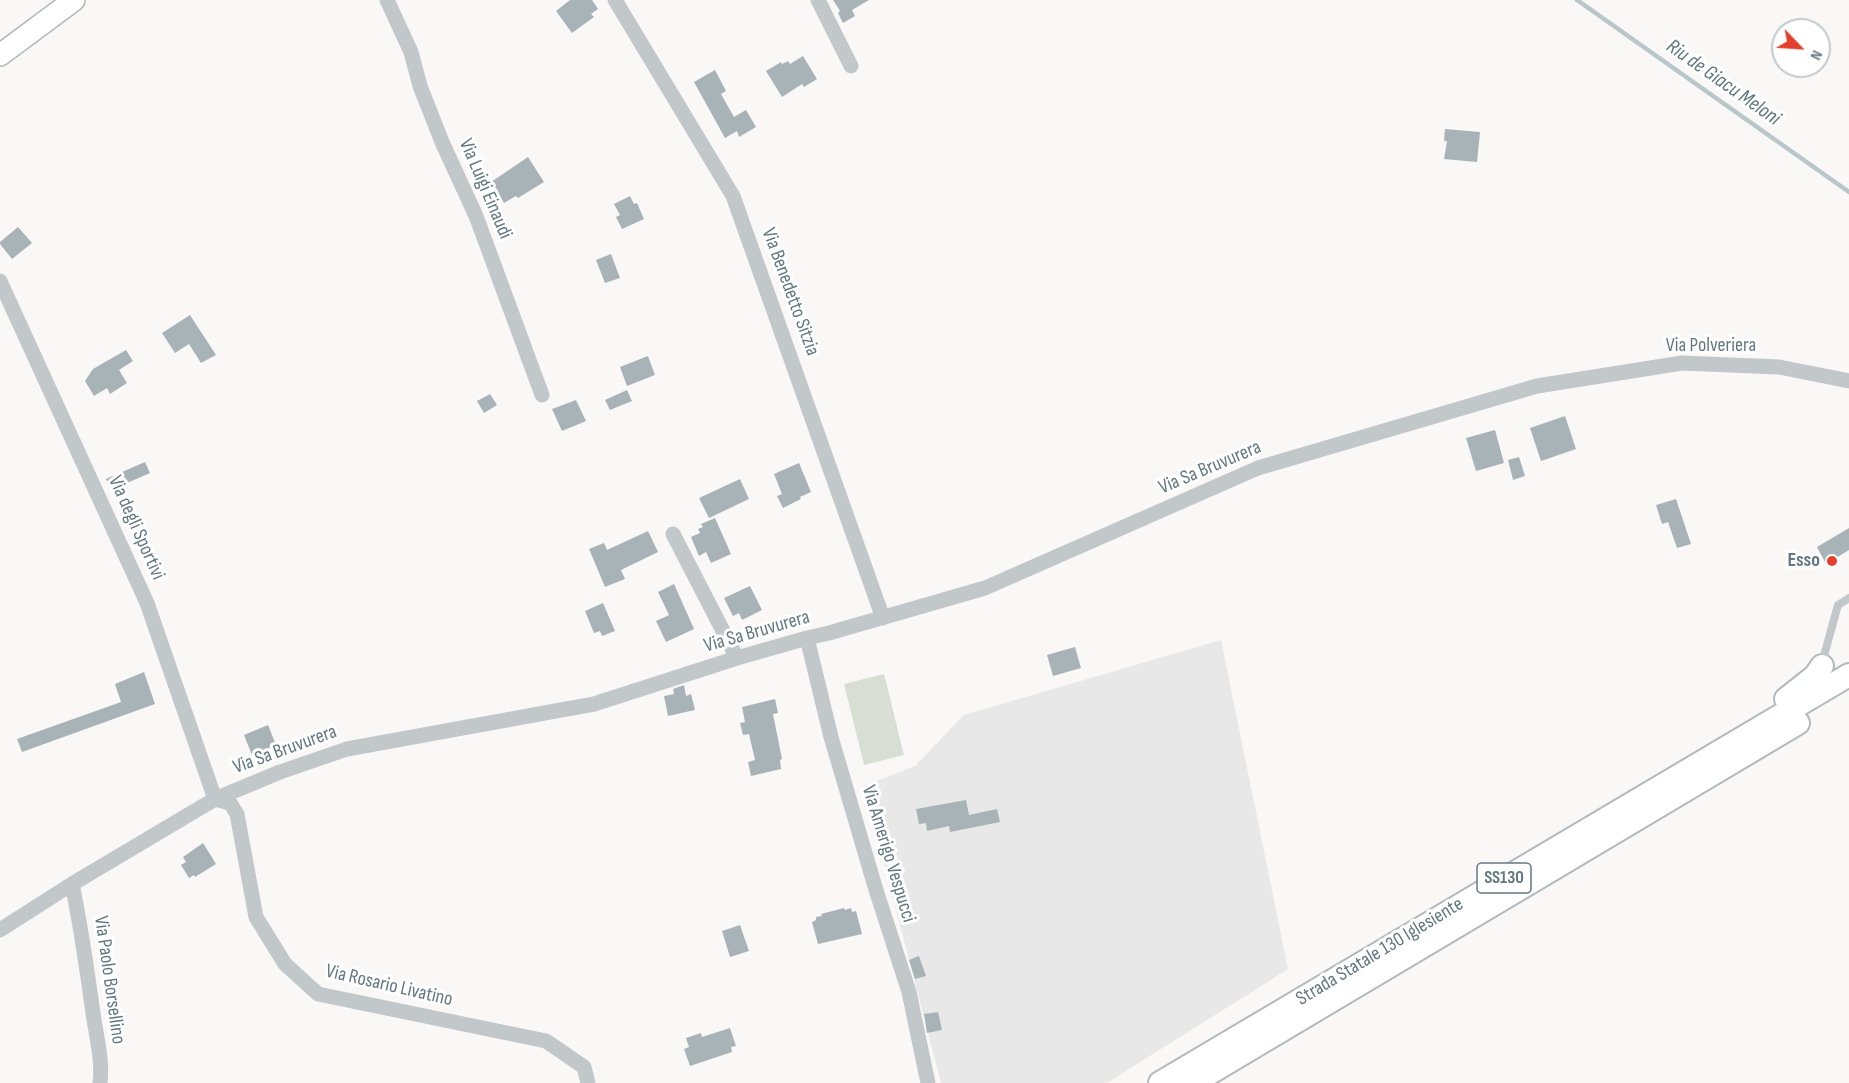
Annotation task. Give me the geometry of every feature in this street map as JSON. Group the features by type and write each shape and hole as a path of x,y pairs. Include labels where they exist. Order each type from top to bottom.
{"main road":[{"path":"0,55 74,0"},
{"path":"1705,760 1815,676 1822,666"},
{"name":"Strada Statale 130 Iglesiente","path":"1160,1083 1849,675"},
{"name":"Strada Statale 130 Iglesiente","path":"1193,1083 1849,693"}],"street":[{"name":"Via Luigi Einaudi","path":"387,0 411,52 420,86 442,142 476,216 543,395"},
{"name":"Via Benedetto Sitzia","path":"615,0 734,196 883,618"},
{"path":"818,0 851,66"},
{"name":"Via degli Sportivi","path":"0,281 147,603 215,799"},
{"name":"Via Polveriera","path":"1536,386 1682,363 1779,367 1849,381"},
{"name":"Via Sa Bruvurera","path":"0,930 72,884 215,799 280,772 347,749 594,704 737,658 985,588 1258,468 1536,386"},
{"path":"673,534 737,658"},
{"name":"Via Amerigo Vespucci","path":"807,638 831,736 876,890 909,992 928,1083"},
{"name":"Via Rosario Livatino","path":"215,799 230,803 237,814 256,917 285,964 318,994 546,1041 584,1067 588,1083"},
{"name":"Via Paolo Borsellino","path":"72,884 98,1046 100,1083"}],"lane":[{"path":"1822,666 1838,605 1849,598"}],"shaded area":[{"path":"1221,640 1288,969 1107,1083 941,1083 864,786 915,766 964,715"},
{"path":"884,674 904,755 864,765 844,684"}],"building":[{"path":"570,0 592,0 598,9 591,14 594,17 572,33 556,11"},
{"path":"833,0 869,0 852,10 855,16 843,23 838,13 840,11"},
{"path":"803,56 817,79 804,87 802,84 782,97 766,71 781,62 782,64 788,61 790,64"},
{"path":"715,70 726,91 721,94 734,117 746,110 756,127 739,137 737,131 725,138 694,82"},
{"path":"1445,129 1480,132 1477,162 1444,159 1447,141 1444,141"},
{"path":"528,157 544,182 518,198 516,196 504,203 491,182"},
{"path":"630,196 634,204 637,203 644,219 622,229 616,217 620,215 614,204"},
{"path":"18,227 32,243 12,259 0,242"},
{"path":"611,254 620,278 605,283 596,260"},
{"path":"190,315 216,355 201,363 189,344 175,353 162,333"},
{"path":"126,350 133,361 119,370 127,383 110,394 107,388 94,396 85,381 93,369"},
{"path":"648,356 655,375 627,386 620,367"},
{"path":"627,390 632,401 610,410 605,400"},
{"path":"490,394 497,405 484,413 477,401"},
{"path":"576,400 586,421 562,431 552,409"},
{"path":"1565,416 1576,449 1541,461 1530,428"},
{"path":"1495,430 1504,463 1476,471 1466,438"},
{"path":"1519,457 1525,476 1513,480 1508,460"},
{"path":"145,462 150,473 111,490 106,479"},
{"path":"799,463 811,492 783,508 777,496 782,494 774,474"},
{"path":"740,479 749,499 709,518 699,498"},
{"path":"1676,499 1691,544 1677,548 1668,522 1662,524 1656,505"},
{"path":"715,518 731,554 711,563 706,552 699,556 691,537 700,533 698,529 703,527 701,524"},
{"path":"1849,528 1849,550 1826,564 1817,547"},
{"path":"648,531 658,552 621,570 625,579 605,587 589,549 604,543 607,550"},
{"path":"674,584 694,629 666,642 656,621 669,615 658,592"},
{"path":"750,586 762,610 742,620 739,613 733,616 724,598"},
{"path":"603,603 615,631 602,636 600,631 594,633 585,611"},
{"path":"1075,647 1081,668 1053,676 1047,655"},
{"path":"144,672 155,704 22,752 17,739 121,702 115,684"},
{"path":"684,685 686,696 691,694 695,710 668,716 664,696 674,694 673,689"},
{"path":"775,699 778,713 773,714 782,759 780,760 781,769 751,776 748,762 755,760 749,734 743,735 740,723 745,722 742,707"},
{"path":"268,725 276,745 252,755 244,735"},
{"path":"966,800 969,815 997,809 1000,822 950,832 949,826 927,831 926,823 919,824 916,809"},
{"path":"203,843 216,864 195,877 194,875 189,878 181,865 186,862 183,857"},
{"path":"844,908 845,910 851,908 852,912 856,911 862,934 818,944 812,922 816,920 816,917 822,916 821,914"},
{"path":"740,925 749,951 730,957 722,931"},
{"path":"919,956 926,976 915,979 909,960"},
{"path":"938,1012 942,1030 927,1033 924,1014"},
{"path":"730,1028 736,1046 731,1047 732,1052 690,1066 684,1049 689,1047 686,1038 701,1033 702,1037"}],"waterway":[{"name":"Riu de Giacu Meloni","path":"1577,0 1849,192"}],"place":[{"name":"Esso","path":"1832,561"}]}
